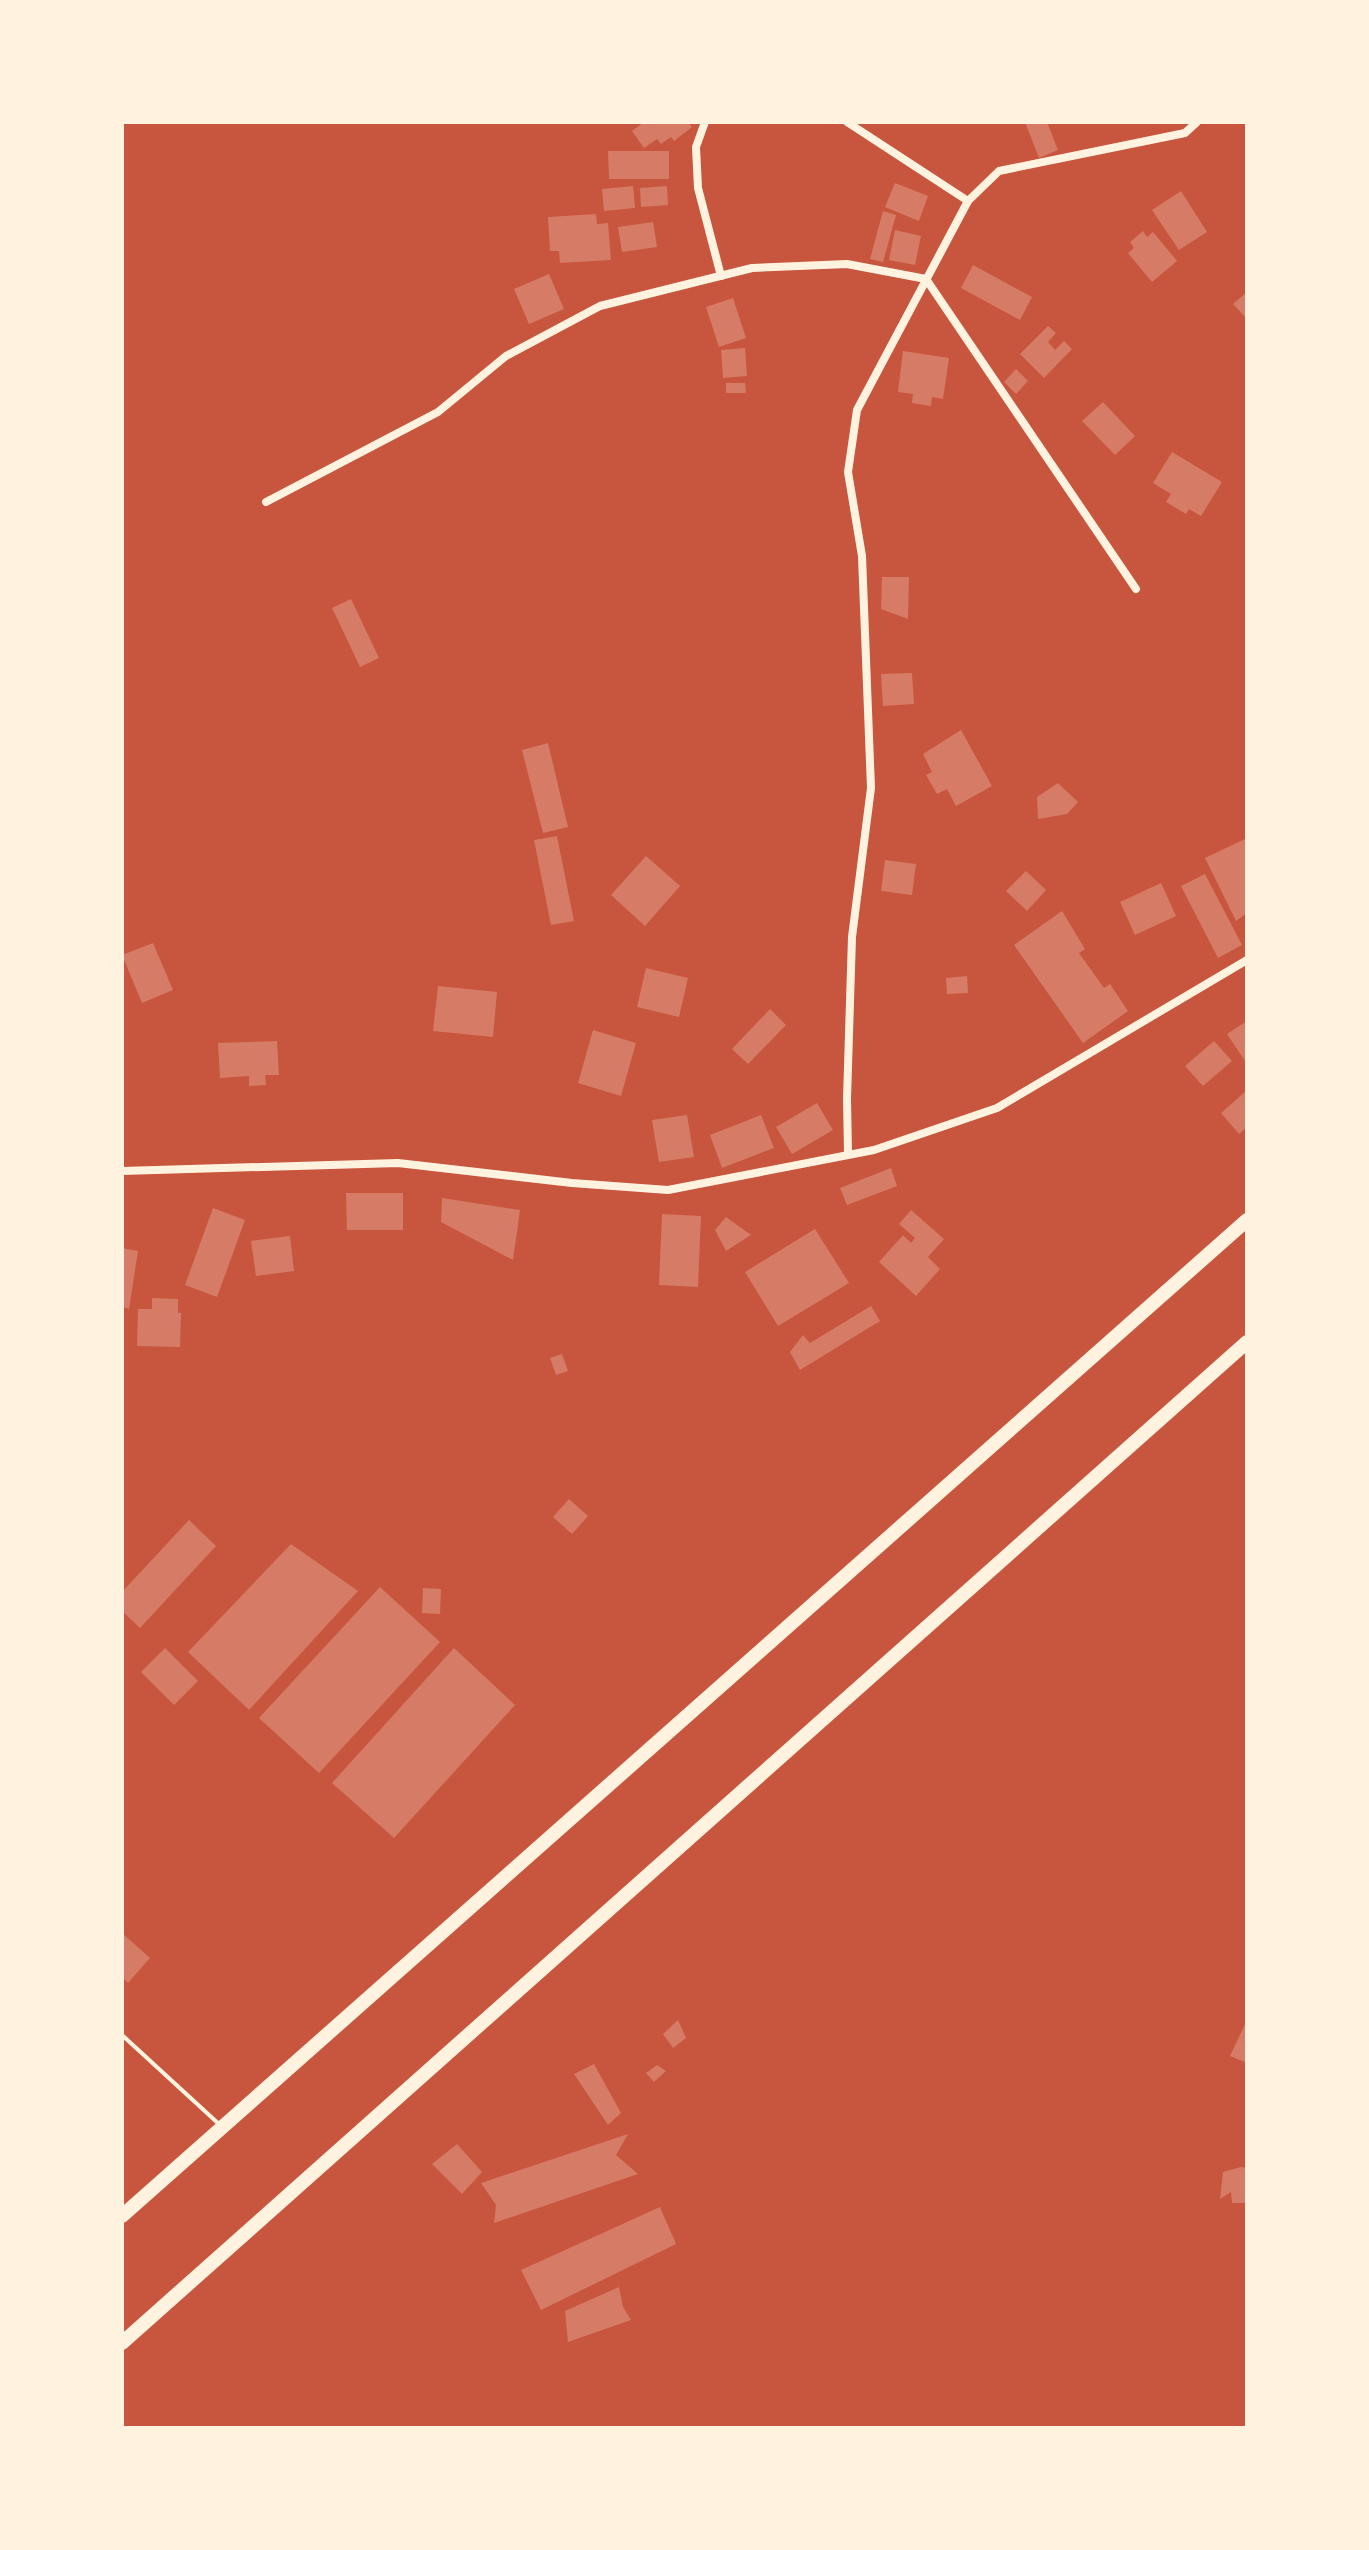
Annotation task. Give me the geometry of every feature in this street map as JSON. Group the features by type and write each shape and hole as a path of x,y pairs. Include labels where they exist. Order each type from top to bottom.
{"highway":[{"path":"122,2216 1247,1220"},
{"path":"122,2343 1247,1342"}],"street":[{"path":"705,122 696,147 698,188 721,276"},
{"path":"847,122 968,201"},
{"path":"848,1153 852,937 871,788 862,556 848,472 857,410 968,201 999,171 1185,133 1197,122"},
{"path":"266,502 438,412 506,356 600,306 752,268 847,264 926,279 1136,589"},
{"path":"122,1171 398,1163 572,1183 668,1190 874,1150 997,1108 1247,960"}],"lane":[{"path":"122,2035 222,2127"}],"building":[{"path":"644,122 688,122 692,127 674,141 671,137 661,144 657,139 644,148 632,131"},
{"path":"1025,122 1047,122 1058,150 1039,158"},
{"path":"608,151 669,151 669,179 609,179"},
{"path":"895,183 928,196 919,221 885,207"},
{"path":"633,186 635,208 604,211 602,189"},
{"path":"667,186 668,205 641,207 640,188"},
{"path":"1181,191 1207,232 1179,250 1152,210"},
{"path":"883,211 896,215 883,262 870,259"},
{"path":"596,214 597,224 608,223 611,260 560,263 559,251 550,251 548,217"},
{"path":"653,222 657,247 622,252 618,227"},
{"path":"895,230 921,236 915,265 889,260"},
{"path":"1143,231 1147,237 1153,232 1177,261 1152,282 1128,253 1134,248 1130,242"},
{"path":"973,265 1032,297 1020,320 961,288"},
{"path":"549,274 564,309 529,324 514,289"},
{"path":"1247,292 1247,319 1233,304"},
{"path":"733,298 746,338 719,347 706,307"},
{"path":"1048,326 1056,333 1048,342 1055,350 1064,341 1072,349 1044,378 1020,354"},
{"path":"745,348 747,376 723,378 721,350"},
{"path":"903,351 949,358 943,399 932,397 931,406 912,403 913,394 898,392"},
{"path":"1016,369 1028,381 1016,394 1004,382"},
{"path":"726,383 745,383 746,393 726,393"},
{"path":"1103,402 1135,436 1115,455 1082,421"},
{"path":"1172,452 1222,482 1201,516 1189,509 1186,514 1166,502 1171,494 1153,483"},
{"path":"882,577 909,577 908,619 881,609"},
{"path":"351,599 379,658 360,667 332,608"},
{"path":"912,673 914,704 883,706 881,674"},
{"path":"961,730 992,786 956,806 947,789 937,794 926,775 932,772 923,754"},
{"path":"548,743 568,827 543,833 522,750"},
{"path":"1058,783 1078,802 1067,814 1038,819 1037,797"},
{"path":"557,836 574,921 551,925 534,840"},
{"path":"1247,838 1247,913 1236,921 1205,858"},
{"path":"646,856 680,886 645,926 611,895"},
{"path":"885,860 916,864 912,895 881,891"},
{"path":"1026,871 1046,890 1027,911 1006,891"},
{"path":"1205,874 1242,945 1218,958 1181,886"},
{"path":"1161,883 1176,916 1135,935 1120,902"},
{"path":"1062,911 1085,949 1079,953 1104,988 1110,984 1128,1011 1083,1043 1014,945"},
{"path":"153,943 173,990 142,1003 122,955"},
{"path":"646,968 688,978 679,1017 637,1007"},
{"path":"967,976 968,993 947,994 946,978"},
{"path":"438,986 497,992 493,1037 433,1031"},
{"path":"770,1009 786,1025 748,1064 732,1049"},
{"path":"1247,1021 1247,1064 1227,1034"},
{"path":"593,1030 636,1043 621,1096 578,1083"},
{"path":"277,1041 279,1075 265,1075 266,1085 249,1086 249,1076 220,1078 218,1043"},
{"path":"1214,1041 1232,1061 1203,1086 1185,1066"},
{"path":"1247,1090 1247,1127 1239,1134 1221,1113"},
{"path":"817,1103 833,1130 792,1154 776,1127"},
{"path":"687,1115 694,1157 659,1162 652,1120"},
{"path":"761,1115 774,1148 722,1168 710,1135"},
{"path":"891,1168 897,1186 847,1205 840,1188"},
{"path":"346,1193 403,1193 403,1230 347,1230"},
{"path":"442,1198 520,1210 513,1260 441,1222"},
{"path":"213,1208 245,1220 217,1297 185,1285"},
{"path":"911,1210 944,1239 928,1257 940,1269 916,1296 879,1262 903,1235 911,1243 915,1238 899,1224"},
{"path":"662,1214 701,1216 698,1287 659,1285"},
{"path":"726,1217 751,1235 726,1251 715,1230"},
{"path":"815,1229 849,1283 778,1326 745,1272"},
{"path":"290,1236 294,1271 256,1276 251,1241"},
{"path":"122,1248 138,1251 129,1309 122,1307"},
{"path":"152,1298 178,1299 178,1313 181,1313 180,1347 137,1346 138,1309 152,1309"},
{"path":"871,1306 880,1321 800,1370 790,1352 803,1335 810,1343"},
{"path":"562,1354 568,1371 556,1375 550,1358"},
{"path":"569,1499 588,1516 572,1534 553,1517"},
{"path":"189,1520 216,1546 140,1628 122,1611 122,1592"},
{"path":"291,1544 358,1591 249,1710 188,1652"},
{"path":"380,1587 440,1642 319,1773 259,1718"},
{"path":"423,1588 441,1589 440,1614 422,1613"},
{"path":"165,1648 198,1681 174,1705 141,1672"},
{"path":"454,1648 515,1705 394,1838 332,1783"},
{"path":"122,1933 150,1958 128,1983 122,1977"},
{"path":"678,2020 686,2038 673,2048 663,2034"},
{"path":"1247,2020 1247,2063 1230,2056"},
{"path":"594,2064 621,2113 608,2125 574,2074"},
{"path":"657,2065 666,2071 654,2082 646,2073"},
{"path":"628,2134 616,2155 638,2174 494,2223 496,2205 481,2183"},
{"path":"457,2144 482,2172 462,2194 432,2164"},
{"path":"1247,2168 1247,2203 1232,2203 1231,2192 1220,2199 1223,2172"},
{"path":"660,2207 676,2244 541,2310 521,2270"},
{"path":"619,2287 623,2307 631,2320 568,2342 565,2311"}]}
